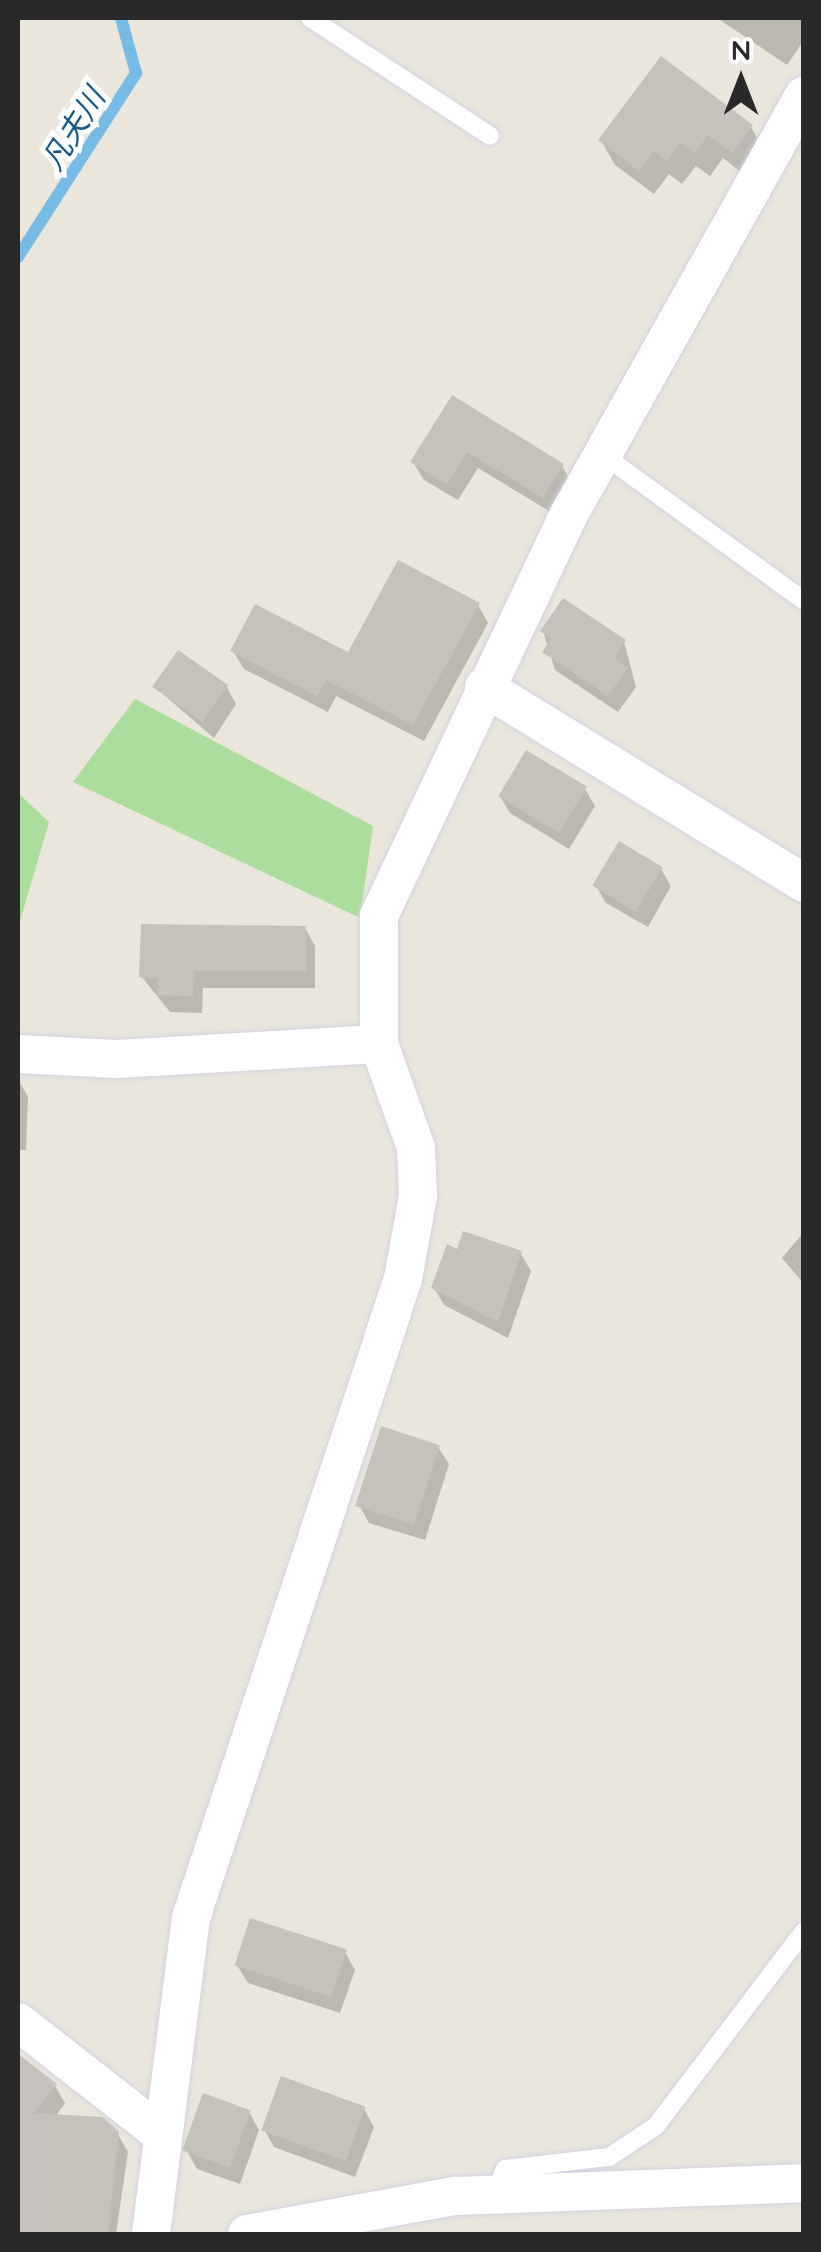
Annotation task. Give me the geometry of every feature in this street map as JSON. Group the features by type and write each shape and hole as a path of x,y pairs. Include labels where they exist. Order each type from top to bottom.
{"street":[{"path":"152,2234 160,2132 191,1918 403,1279 418,1196 416,1148 379,1044 380,916 484,687 602,454 804,96"},
{"path":"484,687 804,883"},
{"path":"18,1054 117,1059 379,1044"},
{"path":"18,2022 160,2132"},
{"path":"247,2234 495,2194 804,2183"}],"lane":[{"path":"310,18 490,136"},
{"path":"602,454 804,601"},
{"path":"495,2194 504,2169 609,2157 656,2126 804,1931"}],"green space":[{"path":"135,699 373,826 360,918 73,782"},
{"path":"18,793 49,822 18,928"}],"building":[{"path":"661,56 753,125 732,153 708,135 695,153 681,142 667,161 654,151 639,171 598,140"},
{"path":"452,395 564,464 543,498 467,452 447,484 410,462"},
{"path":"398,560 480,603 413,725 326,680 317,696 230,651 255,604 348,652"},
{"path":"563,598 626,640 614,658 628,667 608,696 542,652 551,639 540,631"},
{"path":"178,650 228,685 202,722 152,687"},
{"path":"526,750 587,787 559,833 498,796"},
{"path":"619,841 663,867 636,912 592,886"},
{"path":"141,924 306,926 306,971 194,971 193,996 157,995 158,978 139,977"},
{"path":"463,1231 522,1251 498,1322 431,1288 447,1244 457,1249"},
{"path":"381,1426 440,1445 414,1525 355,1506"},
{"path":"250,1918 347,1950 332,1997 235,1966"},
{"path":"18,2054 57,2084 34,2113 103,2117 119,2132 108,2234 18,2234"},
{"path":"281,2076 366,2107 346,2161 261,2131"},
{"path":"203,2093 251,2110 230,2168 182,2150"}],"waterway":[{"name":"凡夫川","path":"18,257 136,73 121,18"}]}
